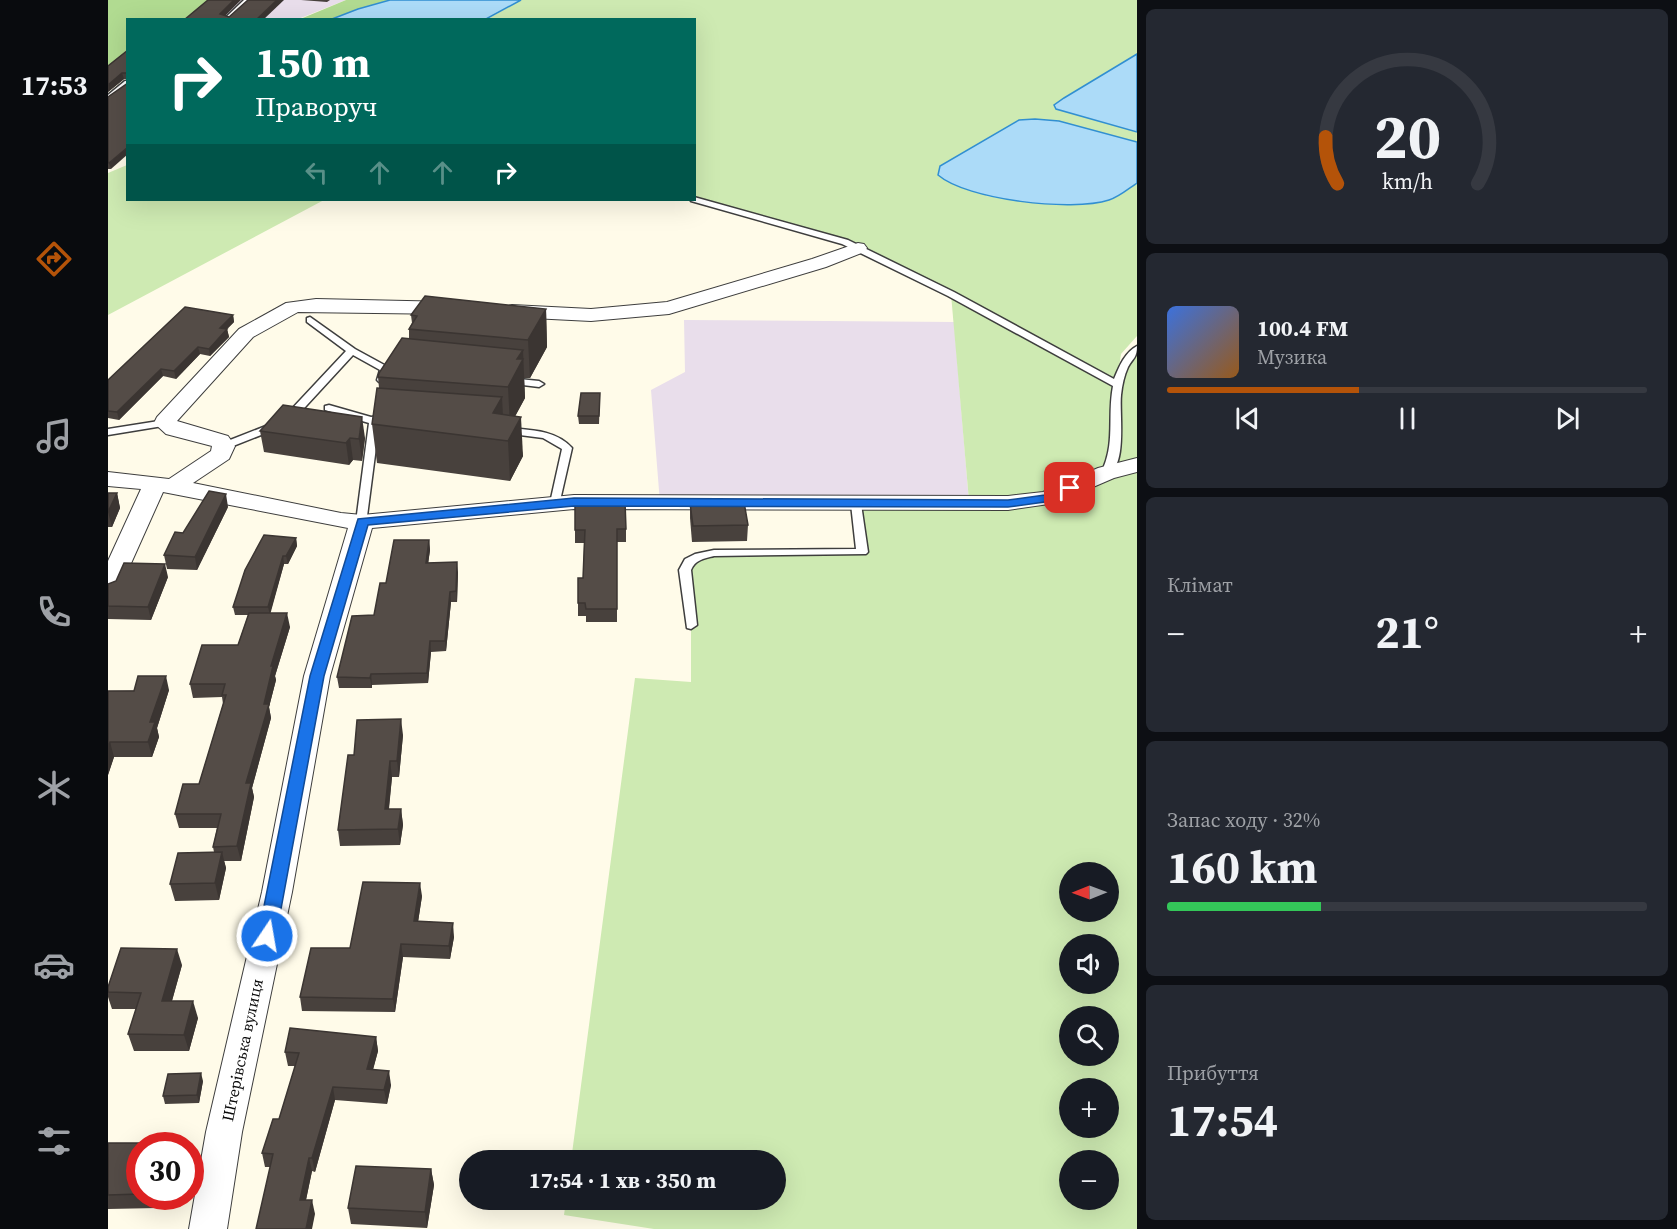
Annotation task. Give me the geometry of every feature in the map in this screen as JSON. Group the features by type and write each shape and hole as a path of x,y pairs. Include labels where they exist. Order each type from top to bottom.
{"street":[{"path":"491,310 591,315 669,308 819,263 858,248"},
{"path":"108,588 164,486 221,454 224,446 220,441 174,429 165,423 246,333 293,308 316,305 469,309"},
{"path":"108,479 164,486 362,522 555,503 1018,502 1048,498 1106,473 1137,465"},
{"name":"Штерівська вулиця","path":"208,1229 224,1132 277,892 317,676 362,522"}],"lane":[{"path":"228,18 248,0"},
{"path":"108,99 126,85"},
{"path":"696,200 845,242 951,294 1116,384"},
{"path":"310,320 352,351 385,369 397,370"},
{"path":"1106,473 1113,463 1116,446 1114,412 1116,384 1130,356 1137,350"},
{"path":"224,446 280,424 291,416 352,351"},
{"path":"378,393 385,369"},
{"path":"504,380 539,384"},
{"path":"329,408 375,416 399,423"},
{"path":"362,522 375,416"},
{"path":"108,432 165,423"},
{"path":"493,430 540,434 558,439 567,448 555,503"},
{"path":"691,625 685,570 689,561 714,553 862,552 856,504"}],"shaded area":[{"path":"209,0 346,0 301,18 187,18"},
{"path":"684,320 954,322 969,502 660,503 651,390 685,372"}],"green space":[{"path":"108,0 209,0 186,18 126,18 126,53 108,67"},
{"path":"346,0 390,0 335,18 303,18"},
{"path":"521,0 1137,0 1137,54 1054,105 1056,109 1137,132 1137,142 1059,121 1035,119 986,196 1048,204 1080,205 1109,200 1137,183 1137,336 1121,354 1117,381 1130,356 1137,349 1137,1229 654,1229 564,1215 565,1210 786,1210 786,1150 572,1150 635,678 691,682 691,625 685,570 699,556 862,552 856,504 969,501 951,294 845,242 696,199 696,18 490,18"},
{"path":"126,165 126,201 322,201 108,315 108,173"}],"water":[{"path":"390,0 521,0 488,18 335,18"},
{"path":"1137,54 1137,132 1056,109 1054,105 1064,98"},
{"path":"1019,120 1059,121 1137,142 1137,183 1109,200 1071,205 1046,204 995,197 972,191 952,184 938,175 940,166"}],"building":[{"path":"208,0 234,0 220,14 229,17 248,0 277,0 258,18 186,18"},
{"path":"126,52 126,73 122,73 108,85 108,66"},
{"path":"126,84 126,149 109,163 108,162 108,97"},
{"path":"425,296 546,309 528,340 409,329 417,316 411,315"},
{"path":"185,307 233,315 220,328 227,329 209,349 198,347 174,371 161,369 117,412 108,411 108,380"},
{"path":"402,338 523,350 517,359 523,359 508,387 378,377"},
{"path":"377,388 502,397 493,413 521,417 508,441 372,424"},
{"path":"581,393 600,393 599,416 578,416"},
{"path":"283,405 362,417 359,439 350,438 346,443 260,431"},
{"path":"209,491 226,494 195,557 164,555 175,532 183,533"},
{"path":"108,493 117,493 108,512"},
{"path":"625,502 626,529 617,529 617,609 586,609 585,603 578,603 578,578 583,578 585,530 575,530 575,503"},
{"path":"744,502 748,525 693,526 690,503"},
{"path":"264,535 296,538 286,556 283,556 268,607 233,607 245,570"},
{"path":"394,540 429,540 426,563 457,562 456,591 450,592 445,641 430,641 427,673 371,674 370,678 337,677 352,616 374,615 380,583 386,583"},
{"path":"124,563 165,564 148,607 108,606 108,584 116,581"},
{"path":"249,613 287,613 271,666 273,666 264,704 269,704 246,783 251,783 237,846 213,847 221,814 175,814 183,784 199,784 226,695 222,695 225,684 190,684 202,645 238,645"},
{"path":"138,676 166,676 150,722 155,722 148,742 110,742 108,749 108,691 134,691"},
{"path":"401,719 397,761 390,761 385,809 401,809 398,829 338,830 348,755 354,755 357,720"},
{"path":"222,852 215,883 170,884 178,853"},
{"path":"363,882 420,883 414,921 453,923 449,946 401,944 393,999 300,997 311,948 350,948"},
{"path":"121,948 177,949 162,1001 193,1001 184,1035 128,1034 141,993 108,992"},
{"path":"290,1028 376,1037 367,1069 389,1071 384,1090 333,1087 312,1158 309,1158 300,1200 312,1200 306,1229 256,1229 273,1154 262,1153 273,1119 279,1119 299,1053 285,1052"},
{"path":"201,1073 197,1095 163,1096 168,1074"},
{"path":"108,1143 126,1143 126,1194 108,1195"},
{"path":"356,1166 431,1169 425,1212 348,1208"}],"route":[{"path":"267,936 317,676 362,522 574,502 1008,503 1048,498 1070,488"}]}
